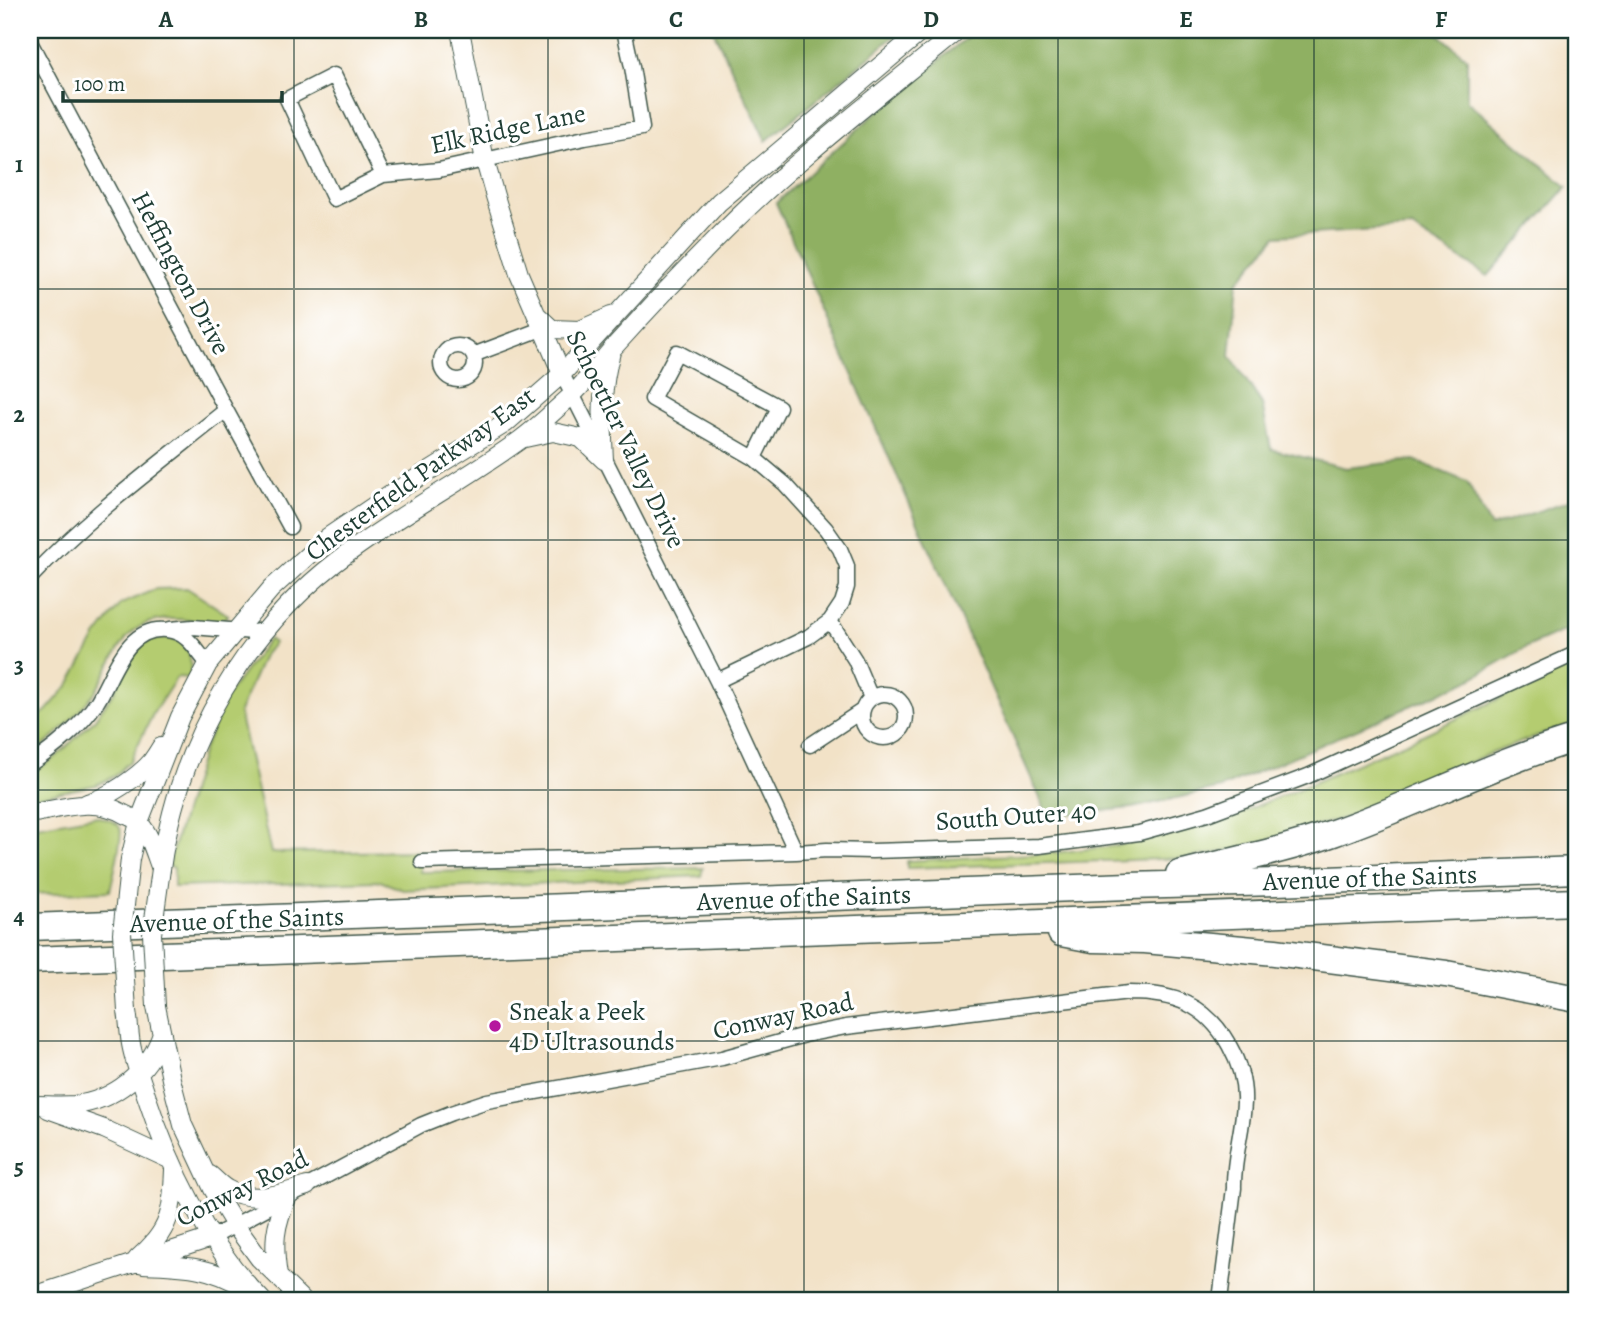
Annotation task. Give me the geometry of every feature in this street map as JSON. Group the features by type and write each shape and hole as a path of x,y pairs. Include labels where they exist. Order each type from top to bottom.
{"highway":[{"path":"1129,886 1294,846 1577,738"},
{"name":"Avenue of the Saints","path":"30,928 1577,870"},
{"name":"Avenue of the Saints","path":"30,960 1577,902"},
{"path":"1004,924 1093,939 1144,940 1275,952 1447,974 1577,999"}],"street":[{"name":"Schoettler Valley Drive","path":"460,30 485,161 519,274 562,374 718,681 796,852"},
{"name":"Elk Ridge Lane","path":"383,175 334,75 287,99 334,199 383,175 439,170 642,128 624,30"},
{"name":"Chesterfield Parkway East","path":"259,1297 246,1285 211,1237 172,1163 155,1123 139,1073 131,1044 128,1011 122,933 130,859 139,822 177,724 208,664 271,589 328,537 393,493 506,424 562,374 719,202 923,30"},
{"name":"Chesterfield Parkway East","path":"302,1300 259,1258 213,1189 183,1125 156,1006 152,934 160,861 172,809 204,724 255,642 298,596 348,553 522,439 573,394 612,348 724,231 784,175 959,30"},
{"name":"Heffington Drive","path":"30,42 290,527"},
{"path":"473,355 541,322 552,329 580,330 618,313"},
{"path":"604,460 603,387 612,348"},
{"path":"718,681 808,636 830,621 842,603 847,587 847,566 826,529 785,484 754,458 652,399 677,352 779,407 754,458"},
{"path":"30,578 64,544 121,495 226,410"},
{"path":"522,439 553,432 580,438 604,460"},
{"path":"810,745 867,704 855,660 830,621"},
{"path":"30,764 64,739 96,704 127,647 138,637 151,631 192,627 253,632 267,629"},
{"path":"162,630 172,631 186,638 208,664"},
{"name":"South Outer 40","path":"422,862 1039,846 1139,833 1207,814 1308,776 1577,653"},
{"path":"30,814 94,802 124,784 150,763 177,724"},
{"path":"84,804 104,804 139,822 160,861"},
{"name":"Conway Road","path":"30,1297 211,1237 421,1125 487,1101 722,1058 804,1035 846,1027 1146,993 1185,1002 1206,1015 1223,1035 1235,1056 1244,1081 1244,1104 1220,1300"},
{"path":"33,1104 73,1105 96,1100 120,1089 139,1073 162,1034"},
{"path":"33,1104 104,1129 172,1163 173,1202 169,1220 153,1246 133,1263"},
{"path":"204,1170 228,1189 247,1197 281,1195 307,1186"},
{"path":"278,1276 274,1250 277,1224 288,1196"},
{"path":"133,1263 194,1266 227,1277 259,1297"}],"green space":[{"path":"713,30 902,30 766,141"},
{"path":"976,30 1434,30 1467,58 1467,101 1567,187 1488,276 1412,228 1276,236 1237,283 1230,356 1262,404 1271,449 1346,468 1414,460 1467,482 1491,527 1577,498 1577,625 1527,647 1465,682 1221,788 1132,808 1048,816 776,203 880,109"},
{"path":"187,588 228,615 215,624 167,619 141,626 120,647 95,692 80,710 30,756 30,722 46,711 69,685 96,637 121,604 156,589"},
{"path":"163,638 184,645 191,662 189,678 177,677 154,712 130,761 115,776 96,785 30,798 30,774 57,756 94,720 142,644"},
{"path":"269,639 274,643 263,656 239,712 271,853 422,851 420,872 703,868 701,876 403,890 380,881 174,887 174,868 168,865 203,750 226,697"},
{"path":"1577,662 1577,723 1479,758 1351,816 1233,850 1189,858 907,868 907,861 1052,853 1115,846 1170,834 1239,813 1416,738"},
{"path":"95,816 112,821 118,825 121,833 110,891 30,894 30,827"}],"place":[{"name":"Sneak a Peek 4D Ultrasounds","path":"495,1026"}]}
